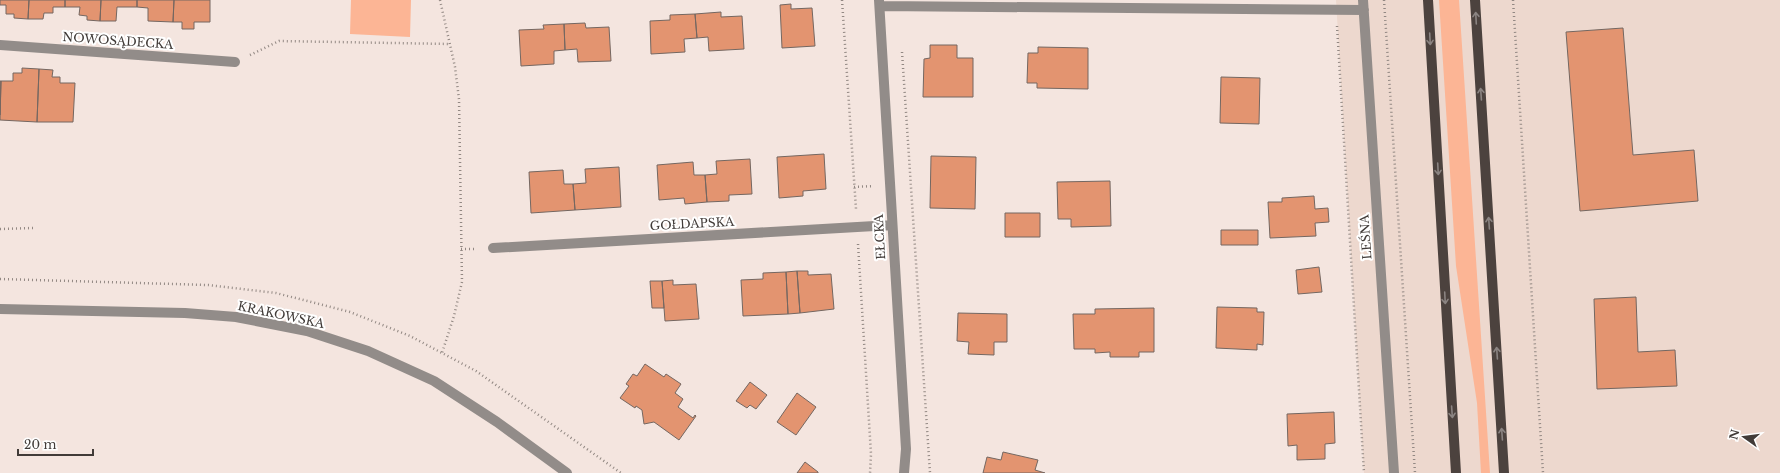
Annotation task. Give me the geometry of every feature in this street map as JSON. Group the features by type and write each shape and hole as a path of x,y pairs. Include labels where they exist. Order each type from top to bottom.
{"main road":[{"path":"1428,0 1456,473"},
{"path":"1475,0 1504,473"}],"street":[{"path":"879,3 1336,9 1364,5"},
{"name":"EŁCKA","path":"879,3 906,449 904,473"},
{"name":"LEŚNA","path":"1364,5 1394,473"},
{"name":"NOWOSĄDECKA","path":"0,46 235,62"},
{"name":"GOŁDAPSKA","path":"493,248 892,225"},
{"name":"KRAKOWSKA","path":"0,308 185,313 236,318 307,331 368,352 434,381 497,422 567,473"}],"path":[{"path":"440,0 456,67 459,99 462,282 454,316 442,353"},
{"path":"1384,0 1415,473"},
{"path":"1513,0 1543,473"},
{"path":"1336,9 1364,473"},
{"path":"235,62 279,41 450,44"},
{"path":"902,45 930,473"},
{"path":"0,229 33,228"}],"shaded area":[{"path":"351,0 411,0 410,37 350,34"},
{"path":"1336,0 1780,0 1780,473 1364,473"},
{"path":"1439,0 1459,0 1490,473 1481,473 1477,403 1456,266"}],"building":[{"path":"0,0 29,0 28,19 14,18 14,14 6,14 6,5 0,5"},
{"path":"29,0 65,0 65,7 53,7 53,13 44,13 43,19 28,19"},
{"path":"65,0 101,0 100,21 87,20 87,16 79,15 80,7 65,7"},
{"path":"101,0 137,0 137,7 117,7 116,21 100,21"},
{"path":"137,0 174,0 173,22 148,21 148,8 137,7"},
{"path":"174,0 210,0 210,22 194,22 194,29 182,29 182,22 173,22"},
{"path":"791,4 791,9 812,8 815,46 782,48 780,5"},
{"path":"721,12 721,17 742,16 744,49 709,51 708,37 697,38 695,14"},
{"path":"695,14 697,38 684,39 685,52 651,54 650,21 670,20 670,15"},
{"path":"585,23 586,28 609,27 611,61 578,62 577,49 565,50 564,24"},
{"path":"564,24 565,50 554,51 554,64 521,66 519,30 544,29 543,25"},
{"path":"1623,28 1633,155 1694,150 1698,201 1580,211 1566,32"},
{"path":"930,45 957,45 957,58 973,58 973,97 923,97 924,59 930,58"},
{"path":"1038,47 1088,48 1088,89 1037,88 1037,83 1027,83 1028,53 1038,53"},
{"path":"22,68 39,69 37,122 0,120 1,81 13,81 13,73 22,73"},
{"path":"39,69 53,70 52,77 60,77 60,83 75,83 73,122 37,122"},
{"path":"1221,77 1260,78 1259,124 1220,123"},
{"path":"0,81 1,81 0,115"},
{"path":"824,154 826,189 803,191 803,196 779,198 777,157"},
{"path":"931,156 976,157 975,209 930,208"},
{"path":"750,159 752,194 729,195 729,201 707,202 705,175 717,174 716,161"},
{"path":"693,162 694,175 705,175 707,202 685,204 684,198 659,200 657,165"},
{"path":"619,167 621,207 575,210 573,184 586,183 585,169"},
{"path":"563,170 564,184 573,184 575,210 531,213 529,172"},
{"path":"1110,181 1111,226 1071,227 1071,219 1058,219 1057,182"},
{"path":"1314,196 1315,209 1328,208 1329,222 1315,223 1316,236 1270,238 1268,202 1282,202 1282,198"},
{"path":"1005,213 1040,213 1040,237 1005,237"},
{"path":"1221,230 1258,230 1258,245 1221,245"},
{"path":"1319,267 1322,292 1298,294 1296,270"},
{"path":"797,271 808,271 808,275 831,274 834,309 800,313"},
{"path":"797,271 800,313 788,314 786,272"},
{"path":"786,272 788,314 743,316 741,280 763,279 763,273"},
{"path":"673,280 673,285 696,284 699,319 665,321 662,281"},
{"path":"650,281 662,281 664,308 652,308"},
{"path":"1636,297 1638,352 1675,350 1677,386 1597,389 1594,299"},
{"path":"1217,307 1257,308 1257,312 1264,312 1263,345 1257,344 1257,350 1216,348"},
{"path":"1154,308 1154,352 1139,352 1139,357 1110,357 1110,352 1095,353 1095,349 1074,349 1073,314 1095,314 1095,309"},
{"path":"958,313 1007,314 1007,342 994,342 994,355 968,354 969,342 957,341"},
{"path":"645,364 664,377 666,374 681,384 675,393 683,399 678,407 693,418 695,415 696,416 679,440 654,422 644,424 642,410 636,406 635,408 620,398 629,386 626,384 633,374 637,376"},
{"path":"750,382 767,395 756,409 750,405 747,408 736,401"},
{"path":"797,393 816,407 796,435 777,422"},
{"path":"1334,412 1335,443 1325,444 1325,459 1297,460 1297,445 1288,446 1287,414"},
{"path":"1003,452 1038,460 1035,470 1045,473 983,473 987,457 1001,460"},
{"path":"805,462 818,472 818,473 797,473"}]}
